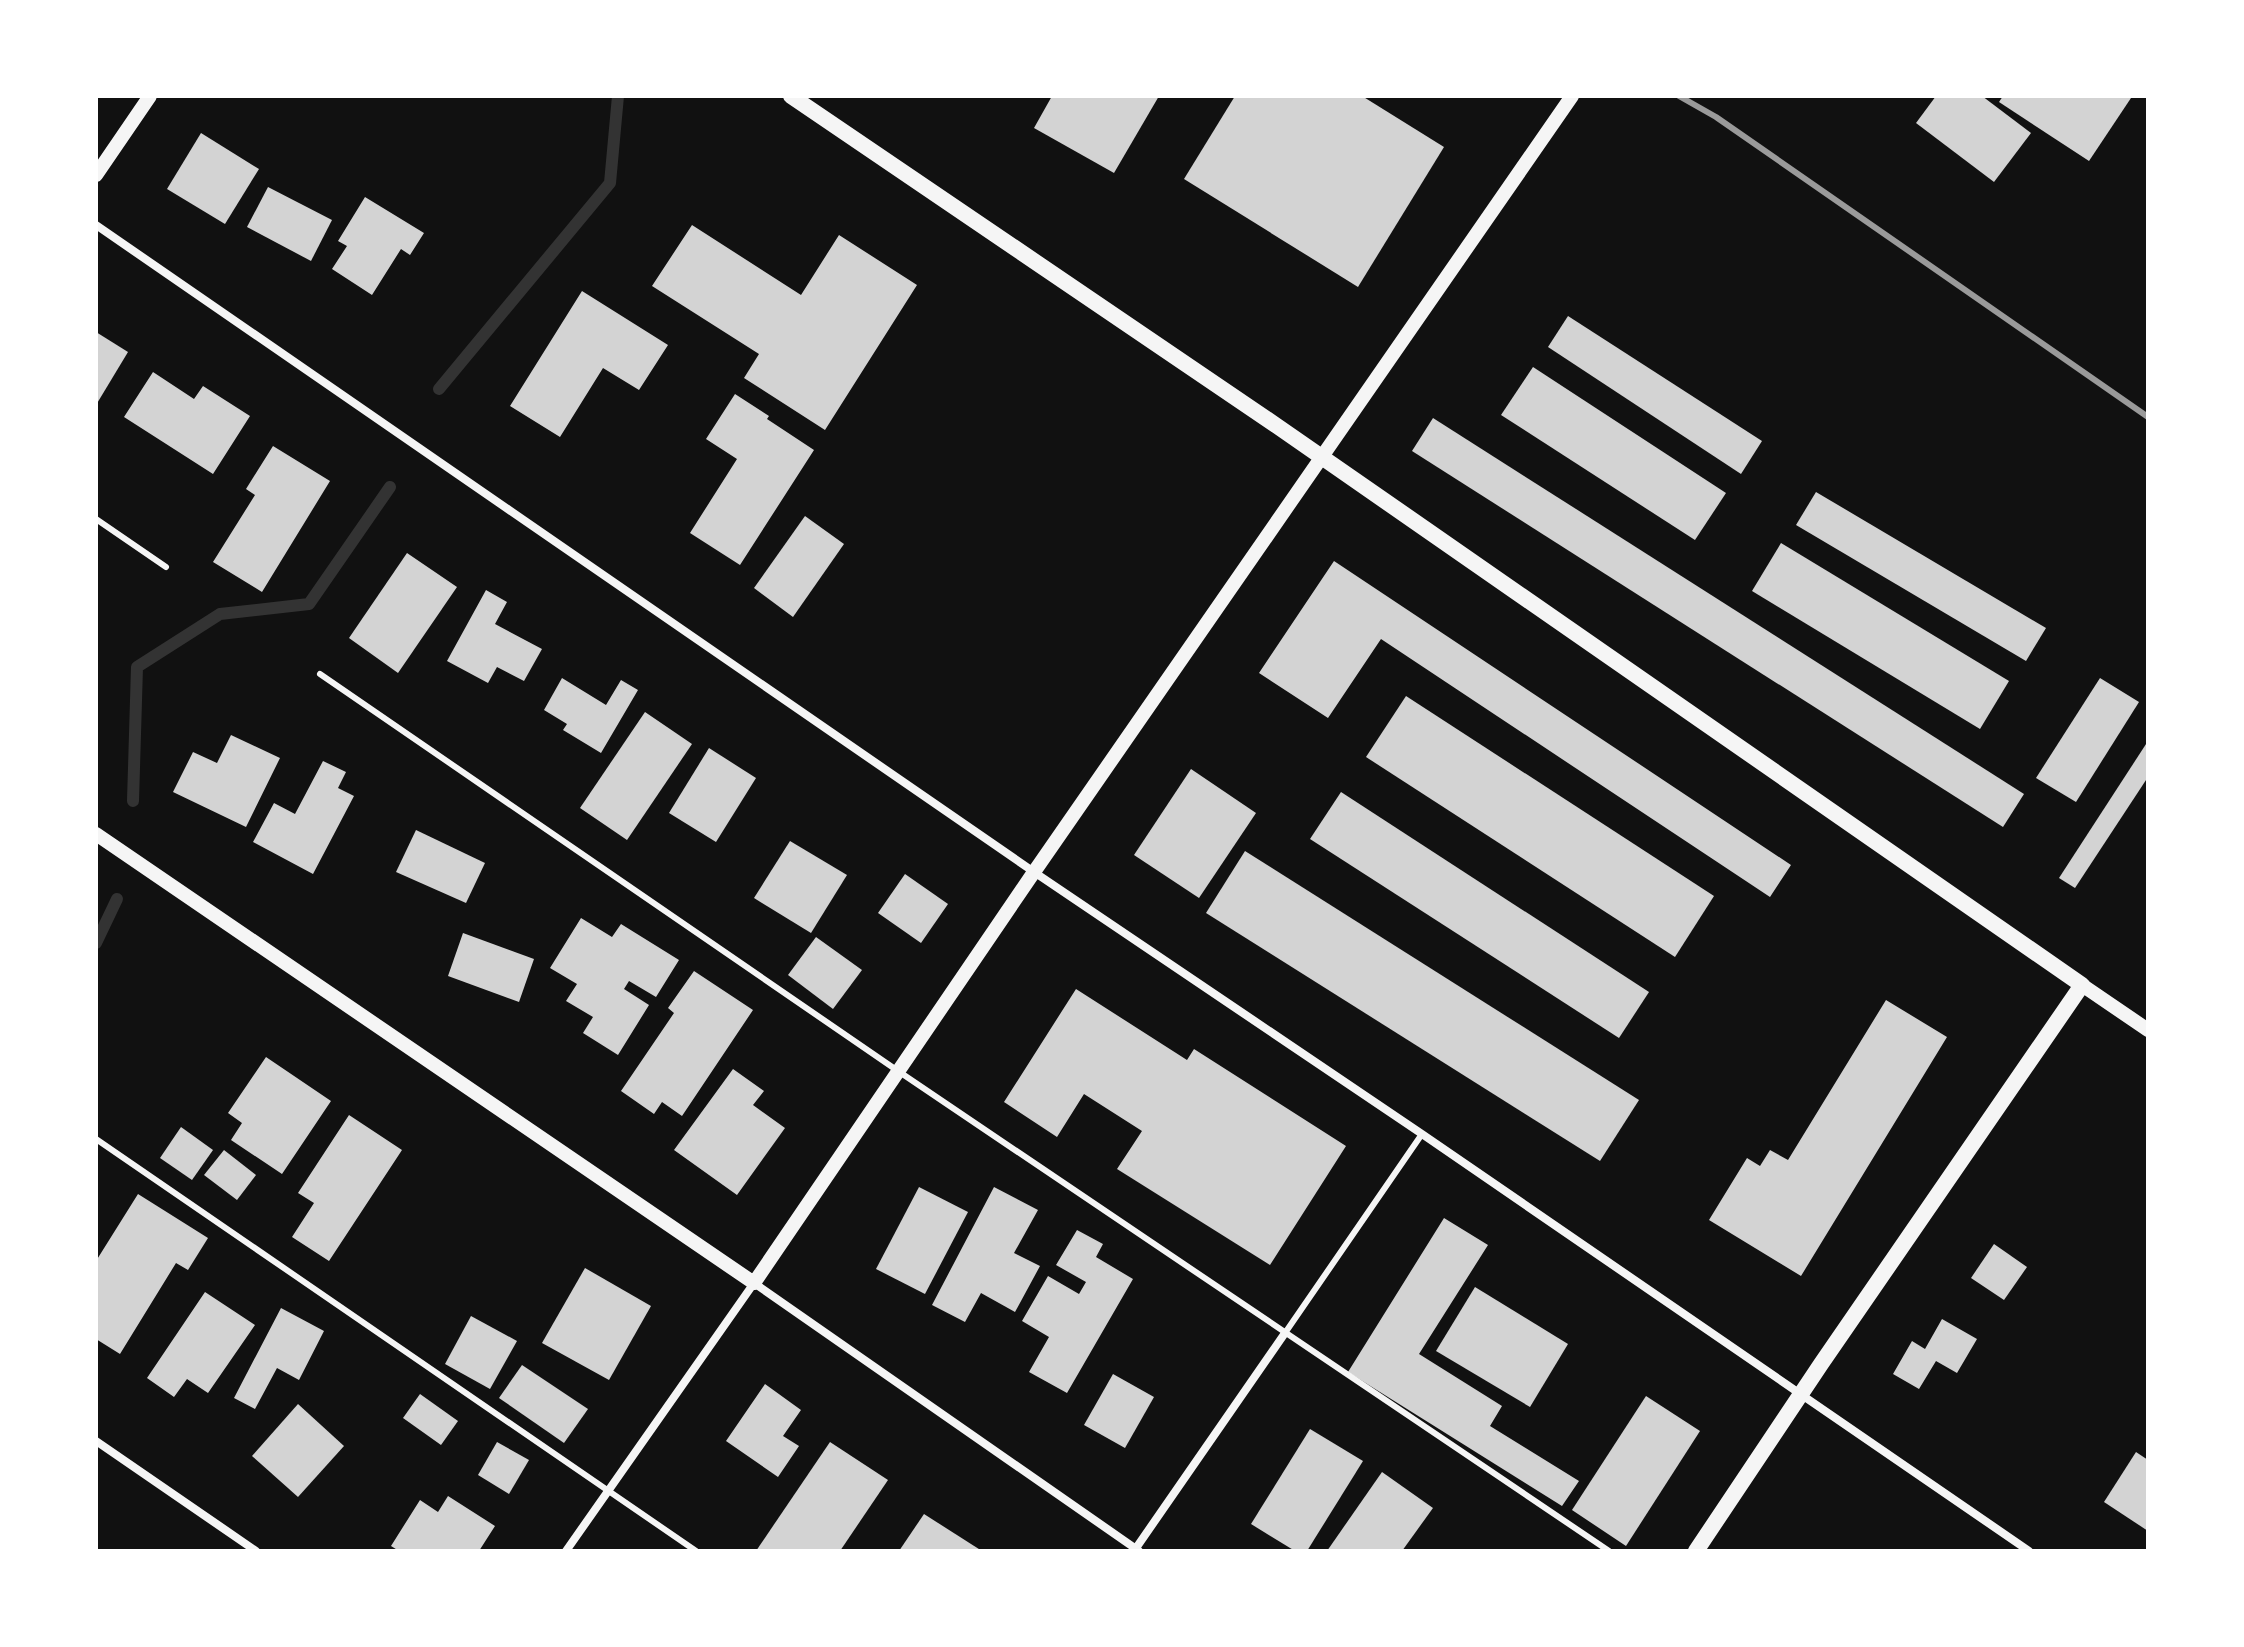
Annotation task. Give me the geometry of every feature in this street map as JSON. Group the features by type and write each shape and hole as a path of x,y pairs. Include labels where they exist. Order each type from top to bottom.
{"main road":[{"path":"791,96 1322,457 2082,985 1800,1394 1696,1551"}],"street":[{"path":"96,175 150,96"},
{"path":"566,1551 1572,96"},
{"path":"96,225 1034,872 2029,1551"},
{"path":"96,834 754,1283 1136,1550 1285,1333"},
{"path":"2082,985 2148,1030"},
{"path":"96,1441 256,1551"}],"lane":[{"path":"96,519 166,567"},
{"path":"320,674 898,1071 1609,1551"},
{"path":"1285,1333 1422,1134"},
{"path":"96,1139 696,1551"}],"building":[{"path":"1052,96 1159,96 1114,173 1034,128"},
{"path":"1235,96 1362,96 1444,147 1358,287 1184,179"},
{"path":"1936,96 1982,96 2031,133 1994,182 1916,123"},
{"path":"2003,96 2131,98 2089,161 1999,102"},
{"path":"201,133 259,169 225,224 167,189"},
{"path":"268,187 332,220 311,261 247,227"},
{"path":"365,197 424,233 410,255 401,249 372,295 332,269 347,246 338,241"},
{"path":"692,225 801,295 839,235 917,285 825,430 744,378 759,354 652,286"},
{"path":"582,291 668,345 639,390 603,368 560,437 510,406"},
{"path":"1568,316 1762,441 1741,474 1548,347"},
{"path":"96,332 128,352 96,405"},
{"path":"1533,367 1726,493 1695,540 1501,415"},
{"path":"153,372 194,399 203,386 250,416 213,474 124,417"},
{"path":"735,394 814,450 740,565 690,533 737,459 706,439"},
{"path":"1433,418 2024,794 2003,827 1412,451"},
{"path":"273,446 330,481 262,592 213,562 255,495 246,489"},
{"path":"1816,492 2046,628 2026,661 1796,525"},
{"path":"805,516 844,544 793,617 754,588"},
{"path":"1781,543 2009,681 1980,729 1752,591"},
{"path":"407,553 457,587 398,673 349,638"},
{"path":"1334,561 1791,865 1770,897 1381,639 1328,718 1259,673"},
{"path":"486,590 507,602 495,624 542,649 524,681 497,667 488,683 447,661"},
{"path":"562,678 606,705 621,680 638,690 601,753 563,730 567,724 544,710"},
{"path":"2100,678 2139,702 2076,802 2036,778"},
{"path":"1406,696 1714,896 1675,957 1366,757"},
{"path":"645,712 692,744 627,840 580,808"},
{"path":"231,735 280,758 246,827 173,792 193,752 217,763"},
{"path":"2148,741 2148,777 2075,888 2059,878"},
{"path":"709,748 756,778 716,842 669,813"},
{"path":"323,761 346,772 338,788 354,796 313,874 253,842 274,803 295,814"},
{"path":"1191,769 1256,813 1199,898 1134,855"},
{"path":"1341,792 1649,992 1619,1038 1310,839"},
{"path":"416,830 485,863 466,903 396,872"},
{"path":"790,841 847,875 811,933 754,898"},
{"path":"1245,851 1639,1100 1600,1161 1206,913"},
{"path":"905,874 948,904 921,943 878,913"},
{"path":"581,918 612,937 621,924 679,960 656,997 629,981 624,989 649,1005 618,1055 583,1033 593,1017 566,1001 577,984 550,968"},
{"path":"463,933 534,959 519,1002 448,976"},
{"path":"816,937 862,970 833,1009 788,975"},
{"path":"694,971 753,1010 682,1116 662,1102 654,1114 621,1091 674,1013 668,1008"},
{"path":"1076,989 1187,1060 1194,1049 1346,1146 1270,1265 1117,1169 1142,1131 1084,1094 1057,1137 1004,1102"},
{"path":"1886,1000 1947,1037 1801,1276 1709,1220 1747,1158 1760,1166 1770,1150 1788,1160"},
{"path":"266,1057 331,1101 282,1174 231,1140 242,1123 228,1113"},
{"path":"733,1069 764,1091 753,1105 785,1128 737,1195 674,1150"},
{"path":"349,1115 402,1150 329,1261 292,1237 314,1203 298,1193"},
{"path":"181,1127 213,1150 192,1180 160,1158"},
{"path":"224,1150 256,1175 237,1200 204,1175"},
{"path":"919,1187 968,1212 925,1294 876,1269"},
{"path":"994,1187 1038,1210 1014,1253 1040,1266 1015,1312 981,1293 965,1322 932,1305"},
{"path":"138,1194 208,1238 188,1270 176,1263 120,1354 96,1339 96,1261"},
{"path":"1444,1218 1488,1245 1419,1354 1502,1406 1490,1426 1579,1481 1562,1506 1348,1372"},
{"path":"1077,1230 1103,1244 1096,1257 1133,1279 1067,1393 1029,1372 1049,1337 1022,1321 1048,1276 1079,1294 1086,1282 1056,1265"},
{"path":"1994,1244 2027,1267 2004,1300 1971,1278"},
{"path":"585,1268 651,1306 609,1380 542,1343"},
{"path":"1475,1287 1568,1344 1530,1407 1436,1351"},
{"path":"205,1292 255,1325 208,1393 187,1379 174,1397 147,1378"},
{"path":"281,1308 324,1331 299,1380 277,1368 255,1409 234,1398"},
{"path":"471,1316 517,1341 490,1389 445,1364"},
{"path":"1942,1319 1977,1339 1957,1373 1936,1361 1919,1389 1893,1374 1912,1341 1925,1349"},
{"path":"522,1365 588,1409 564,1443 499,1398"},
{"path":"1113,1374 1154,1397 1125,1448 1084,1425"},
{"path":"765,1384 801,1410 783,1436 799,1446 778,1477 726,1441"},
{"path":"420,1394 458,1421 441,1445 403,1418"},
{"path":"1646,1396 1700,1431 1626,1546 1572,1510"},
{"path":"298,1404 344,1446 298,1497 252,1456"},
{"path":"1310,1429 1363,1461 1307,1551 1295,1551 1251,1524"},
{"path":"497,1442 529,1460 509,1494 478,1475"},
{"path":"830,1442 888,1480 840,1551 756,1551"},
{"path":"2136,1452 2148,1460 2148,1531 2104,1502"},
{"path":"1382,1472 1433,1508 1402,1551 1327,1551"},
{"path":"448,1496 495,1526 479,1551 399,1551 391,1546 420,1500 438,1512"},
{"path":"924,1514 982,1551 899,1551"}],"waterway":[{"path":"439,389 610,183 618,96"},
{"path":"133,801 137,667 220,614 309,604 390,487"},
{"path":"96,943 117,899"}],"railway":[{"path":"1679,96 1716,117 2148,417"}]}
